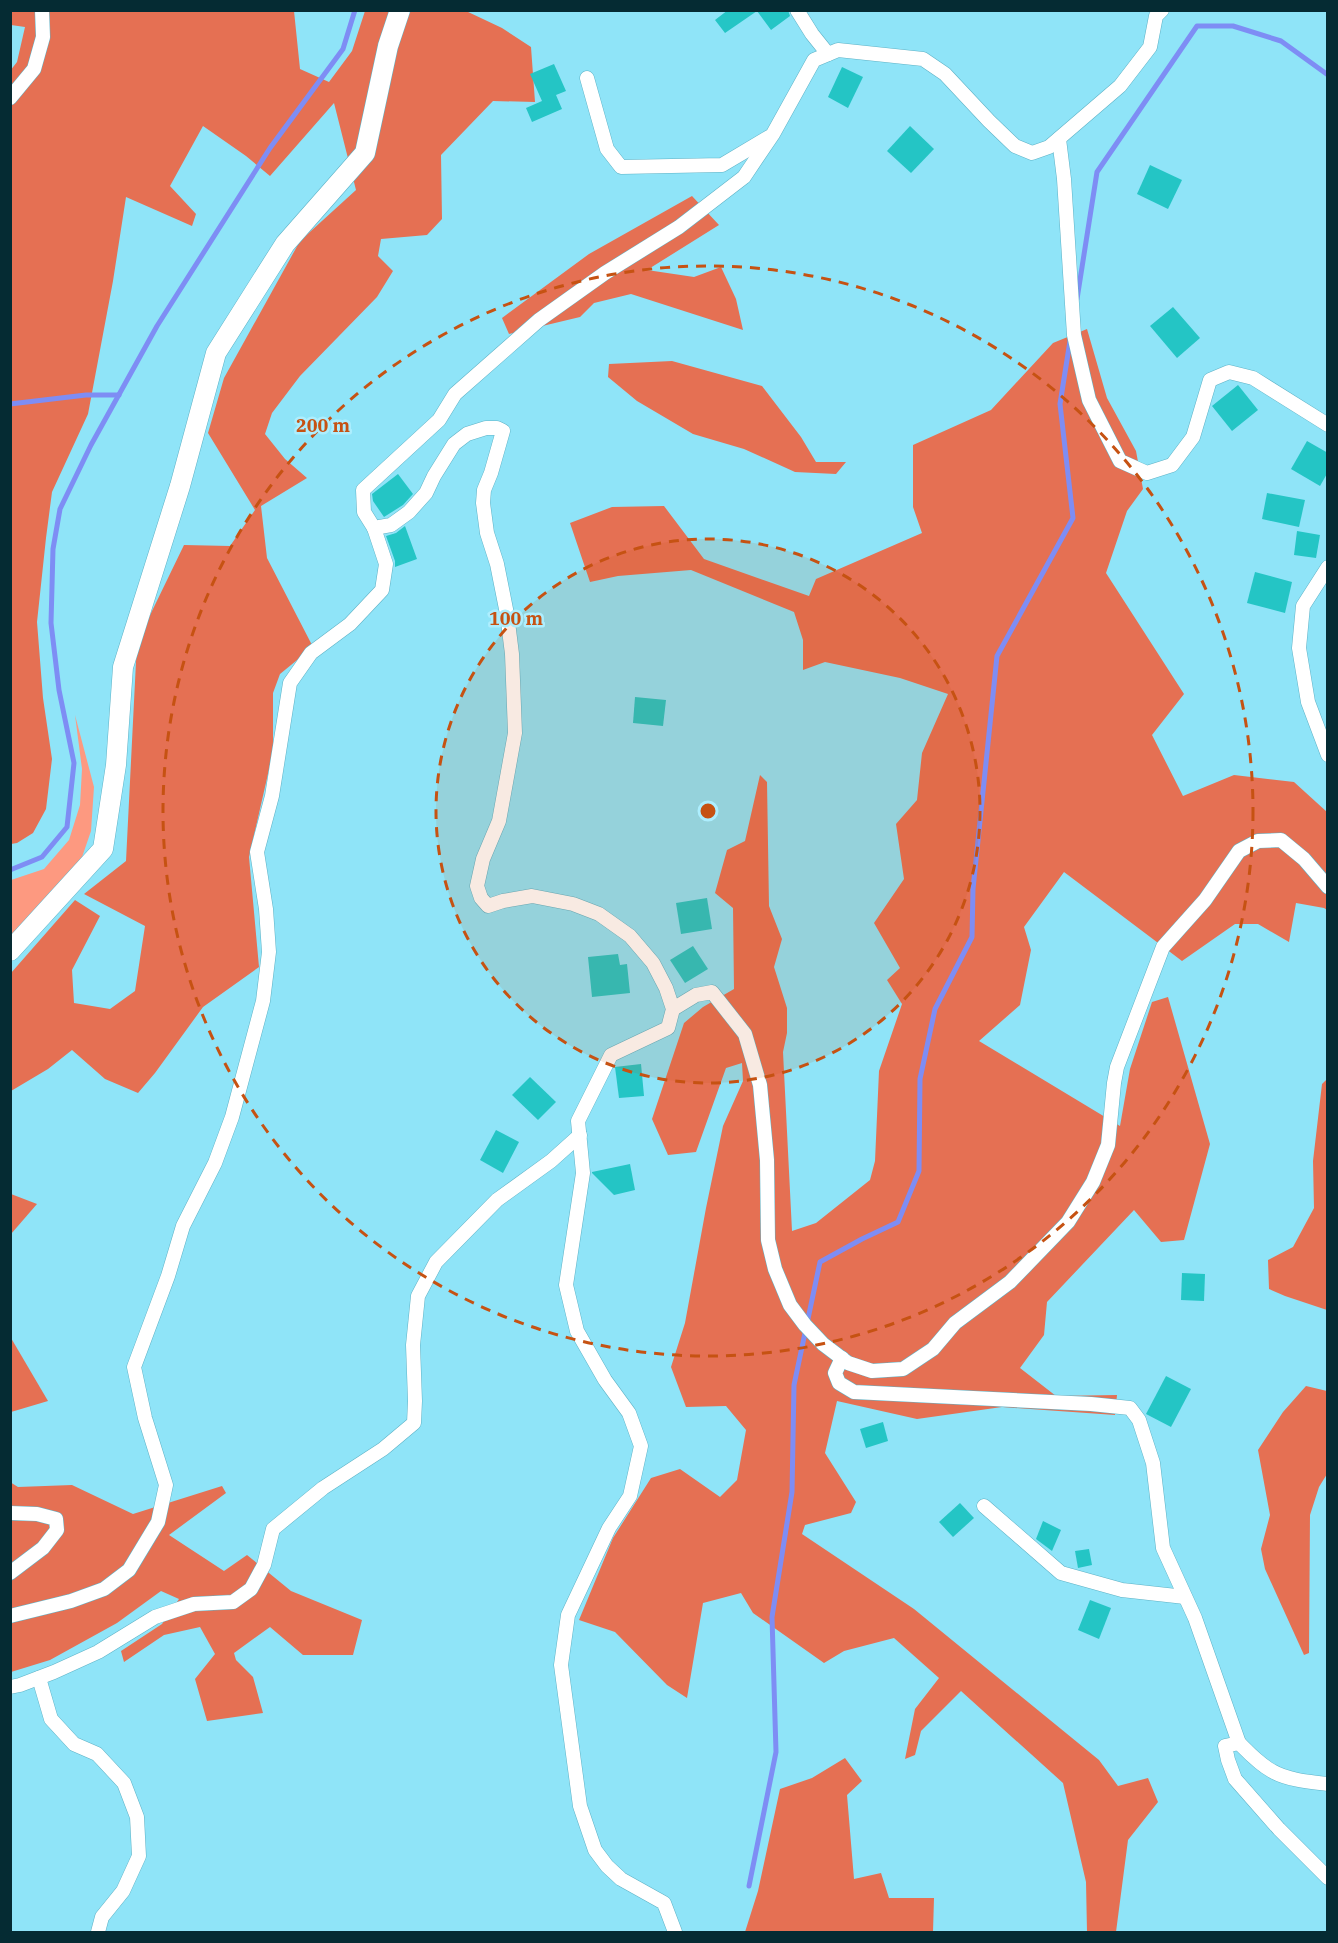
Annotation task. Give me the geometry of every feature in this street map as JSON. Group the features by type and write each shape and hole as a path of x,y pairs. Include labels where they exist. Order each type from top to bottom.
{"street":[{"path":"10,98 34,69 43,37 42,10"},
{"path":"10,951 103,849 116,765 123,667 180,486 216,353 285,244 365,153 388,46 400,10"},
{"path":"797,10 828,54"},
{"path":"10,1616 71,1601 104,1589 129,1570 158,1522 166,1485 145,1418 134,1367 168,1276 183,1226 215,1163 232,1117 263,1001 269,952 266,909 257,852 272,796 290,683 311,653 350,624 382,590 386,564 374,528 364,512 363,490 439,420 455,393 539,320 605,273 679,227 744,177 773,134 814,60 838,50 923,59 945,74 1015,146 1032,153 1049,147 1120,86 1150,47 1156,15 1162,10"},
{"path":"587,78 607,149 621,167 722,165 773,134"},
{"path":"1059,139 1064,179 1074,335 1089,400 1120,461 1148,473 1172,465 1193,437 1210,381 1229,372 1253,378 1328,425"},
{"path":"374,528 391,525 409,512 426,494 434,476 454,444 467,434 486,428 497,428 503,431 484,490 483,503 487,533 497,564 507,614 512,654 515,733 499,821 483,859 477,886 481,898 488,906 532,896 573,904 599,914 630,936 653,963 666,988 673,1009 668,1028 611,1055 578,1121 583,1173 566,1285 577,1331 605,1380 629,1413 641,1446 630,1496 609,1528 568,1615 561,1665 580,1806 595,1850 621,1879 664,1904 675,1932"},
{"path":"1328,567 1304,606 1299,648 1308,702 1328,755"},
{"path":"673,1009 696,995 712,992 745,1034 760,1085 767,1160 768,1240 775,1269 790,1305 823,1344 848,1363 872,1371 903,1369 933,1349 956,1323 1010,1282 1068,1222 1093,1182 1108,1145 1114,1083 1118,1067 1163,947 1205,900 1239,851 1258,841 1281,840 1304,858 1328,887"},
{"path":"10,1687 39,1678 98,1652 155,1617 194,1604 233,1602 251,1589 264,1565 273,1529 323,1488 383,1449 414,1423 416,1401 413,1345 418,1296 436,1262 497,1200 551,1161 580,1135"},
{"path":"842,1358 835,1373 839,1383 854,1392 1130,1408 1139,1420 1153,1463 1163,1548 1195,1618 1239,1743 1254,1758 1274,1772 1306,1781 1328,1784"},
{"path":"984,1506 1060,1573 1122,1590 1185,1597"},
{"path":"10,1513 37,1514 56,1519 57,1530 43,1548 10,1573"},
{"path":"39,1678 51,1719 74,1743 97,1754 124,1783 137,1817 139,1856 123,1891 102,1917 98,1932"},
{"path":"1239,1743 1225,1746 1235,1779 1279,1829 1328,1878"}],"shaded area":[{"path":"11,10 294,11 300,69 329,82 352,51 365,11 466,11 502,28 531,47 535,102 493,101 441,155 442,219 427,235 381,239 378,256 393,271 377,297 300,376 272,413 265,434 285,459 307,478 261,506 267,558 313,647 280,674 273,693 273,752 249,857 259,967 203,1007 138,1093 105,1079 72,1050 48,1069 11,1091 11,973 75,900 100,916 72,970 74,1003 110,1009 135,991 145,926 84,894 126,861 137,642 184,545 230,546 255,510 208,433 224,378 300,241 356,190 334,103 270,176 203,126 170,186 196,214 192,226 126,197 88,414 52,492 37,622 43,698 52,759 46,809 33,833 11,844 10,71 17,62 25,27 11,25"},
{"path":"692,196 719,225 647,270 694,277 721,267 736,299 743,330 631,294 594,303 580,317 509,334 502,318 589,254"},
{"path":"1087,329 1107,398 1136,451 1143,489 1127,511 1106,573 1184,694 1152,735 1183,796 1234,775 1294,782 1327,812 1327,910 1296,903 1289,942 1258,924 1235,924 1182,961 1064,872 1024,927 1031,950 1020,1005 979,1041 1120,1126 1130,1069 1152,1002 1168,997 1210,1144 1184,1240 1161,1242 1134,1210 1047,1302 1044,1335 1020,1368 1056,1396 1117,1395 1115,1415 1002,1407 917,1419 837,1401 825,1453 856,1502 851,1513 805,1525 802,1534 914,1609 1099,1760 1118,1786 1148,1778 1158,1802 1128,1840 1116,1932 1087,1932 1086,1882 1063,1783 961,1691 921,1731 915,1755 905,1759 915,1709 939,1678 894,1638 844,1651 824,1663 753,1613 741,1593 703,1603 687,1698 667,1685 615,1632 579,1620 613,1538 651,1478 680,1469 720,1497 737,1480 746,1430 726,1406 686,1407 671,1367 685,1323 723,1126 743,1081 742,1063 726,1068 696,1152 668,1155 652,1119 684,1023 703,1007 734,989 733,908 715,893 727,850 745,841 760,775 767,782 769,906 782,939 774,967 787,1008 787,1033 783,1052 792,1231 816,1223 870,1180 875,1161 879,1071 902,1004 887,980 900,968 874,923 904,879 896,824 917,800 922,753 948,694 900,678 825,662 803,670 803,640 794,612 691,570 618,576 590,582 570,523 612,507 664,506 704,559 809,596 816,579 922,533 913,507 913,445 991,410 1053,343"},
{"path":"672,361 762,386 801,437 816,462 846,462 836,474 795,472 744,449 693,434 637,401 608,377 609,364"},
{"path":"75,715 94,787 91,831 80,863 11,937 11,880 44,869 69,840 80,805 82,769"},
{"path":"1327,1079 1327,1310 1269,1289 1268,1260 1293,1247 1314,1208 1313,1161 1322,1084"},
{"path":"10,1194 37,1204 11,1234"},
{"path":"11,1338 48,1401 10,1412"},
{"path":"1306,1386 1327,1391 1327,1474 1319,1487 1310,1515 1309,1653 1304,1655 1265,1569 1261,1549 1270,1515 1258,1450 1283,1412"},
{"path":"10,1482 18,1487 72,1485 133,1514 222,1486 226,1493 169,1535 224,1571 247,1555 291,1591 362,1620 353,1655 303,1655 270,1627 234,1653 236,1660 253,1677 263,1713 207,1721 195,1679 215,1654 200,1627 164,1635 124,1662 121,1651 162,1624 179,1599 161,1591 117,1623 50,1660 11,1672"},
{"path":"845,1758 862,1781 847,1795 854,1879 881,1873 889,1898 934,1898 933,1932 745,1932 758,1891 780,1789 812,1778"}],"building":[{"path":"728,10 788,10 790,16 771,30 757,11 725,33 715,20"},
{"path":"554,64 566,91 556,95 562,109 532,122 526,108 542,101 530,74"},
{"path":"842,67 863,77 848,108 828,97"},
{"path":"910,126 934,149 911,173 887,151"},
{"path":"1150,165 1182,180 1168,209 1137,194"},
{"path":"1173,307 1200,338 1177,358 1150,326"},
{"path":"1238,385 1258,410 1232,431 1212,406"},
{"path":"1307,441 1328,453 1328,472 1320,486 1291,469"},
{"path":"398,474 413,494 403,505 384,517 373,501 372,494"},
{"path":"1267,493 1305,500 1299,527 1262,519"},
{"path":"405,526 417,559 395,567 386,536 396,533"},
{"path":"1297,531 1320,535 1316,558 1294,555"},
{"path":"1255,572 1292,582 1285,613 1247,603"},
{"path":"635,697 666,700 663,726 633,723"},
{"path":"707,898 712,929 681,934 676,903"},
{"path":"693,946 708,969 685,983 670,960"},
{"path":"618,954 620,965 627,964 630,993 592,997 588,957"},
{"path":"641,1064 644,1096 619,1098 615,1067"},
{"path":"530,1077 556,1102 538,1120 512,1095"},
{"path":"496,1130 519,1142 503,1173 480,1160"},
{"path":"630,1164 635,1190 614,1195 592,1173 592,1172"},
{"path":"1182,1273 1205,1274 1204,1301 1181,1300"},
{"path":"1166,1376 1191,1389 1171,1427 1146,1414"},
{"path":"883,1422 888,1441 866,1448 860,1429"},
{"path":"960,1503 974,1518 953,1537 939,1522"},
{"path":"1043,1521 1061,1530 1052,1551 1036,1539"},
{"path":"1089,1549 1092,1565 1078,1568 1075,1551"},
{"path":"1090,1600 1111,1608 1099,1639 1078,1630"}],"waterway":[{"path":"10,870 42,857 67,827 74,763 59,690 51,623 53,549 60,509 91,445 157,326 270,148 343,49 355,10"},
{"path":"1077,299 1097,172 1197,26 1233,26 1281,41 1328,75"},
{"path":"749,1886 776,1752 772,1617 792,1492 794,1385 820,1262 898,1222 919,1171 920,1079 935,1009 972,937 973,889 997,656 1073,518 1060,404 1070,341"},
{"path":"10,404 86,395 119,395"}]}
